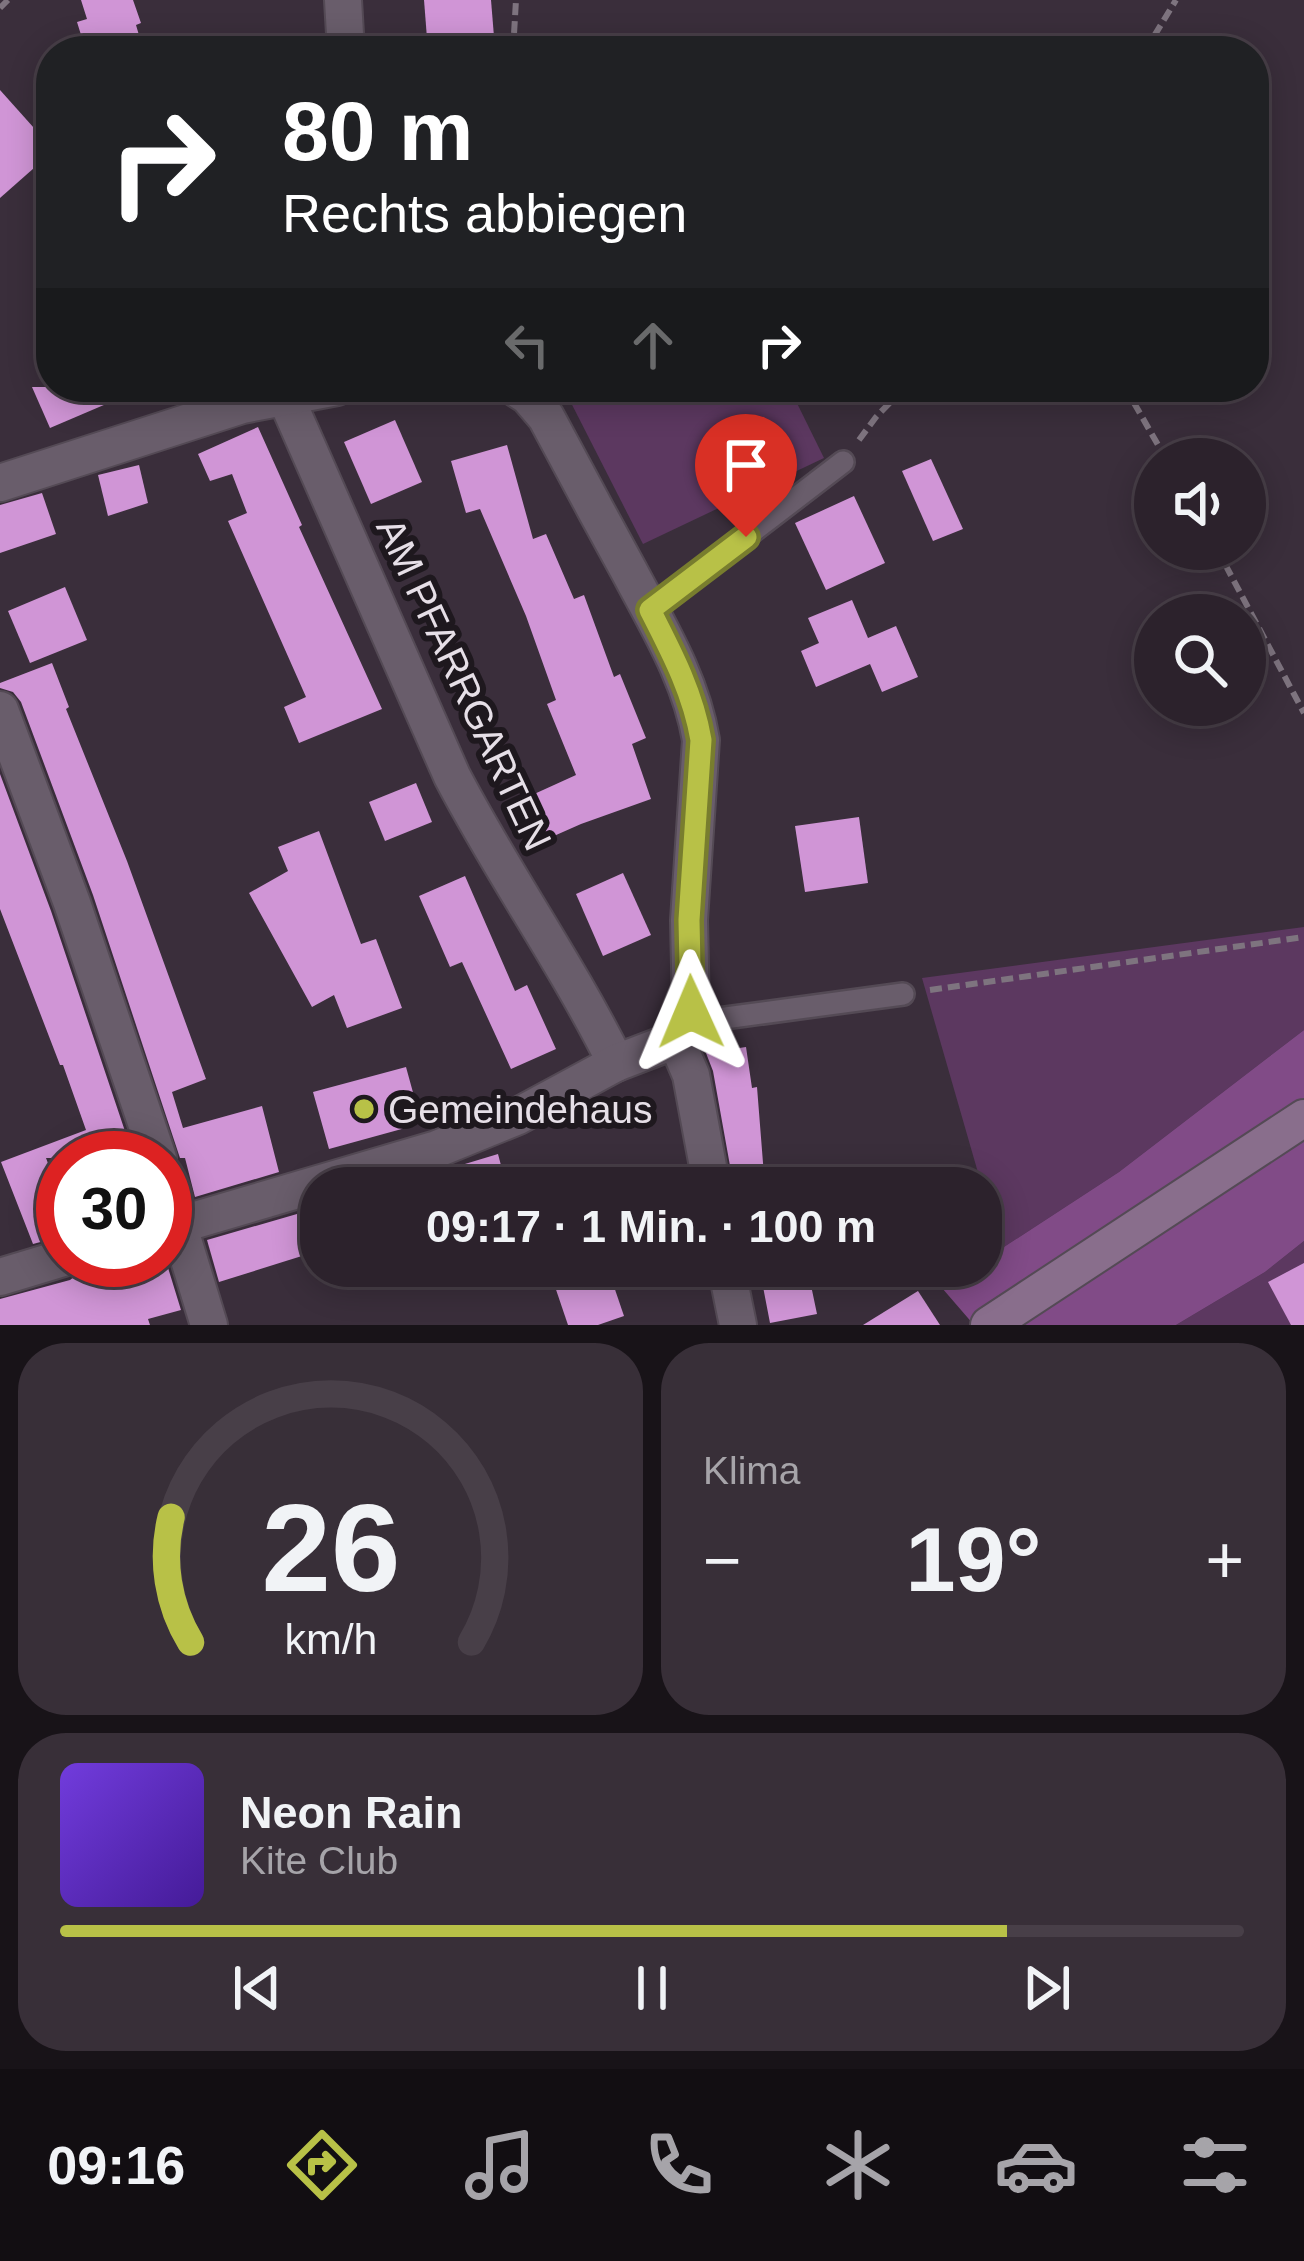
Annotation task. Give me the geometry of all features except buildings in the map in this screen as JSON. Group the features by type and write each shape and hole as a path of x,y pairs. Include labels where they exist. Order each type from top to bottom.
{"street":[{"path":"343,0 345,36"},
{"path":"0,483 223,402"},
{"name":"AM PFARRGARTEN","path":"288,402 452,776 616,1063"},
{"path":"533,402 546,417 650,610 696,711 701,740 689,920 692,997 682,1031 708,1167"},
{"path":"0,710 149,1131"},
{"path":"192,1221 437,1149 518,1116 682,1031"},
{"path":"989,1325 1304,1118"},
{"path":"0,1276 36,1266"},
{"path":"192,1280 209,1325"},
{"path":"730,1287 738,1325"}],"lane":[{"path":"650,610 843,462"},
{"path":"682,1031 903,994"}],"path":[{"path":"0,8 8,0"},
{"path":"514,36 516,0"},
{"path":"1154,36 1176,0"},
{"path":"843,462 889,402"},
{"path":"1134,402 1154,438"},
{"path":"1228,570 1304,712"},
{"path":"903,994 1304,937"}],"shaded area":[{"path":"571,402 796,402 824,458 643,544"},
{"path":"1304,927 1304,1030 1119,1172 1002,1248 1002,1167 976,1167 922,978"},
{"path":"1304,1030 1304,1241 1265,1272 1176,1325 974,1325 942,1288 1002,1287 1002,1248 1119,1172"},
{"path":"1304,1241 1304,1325 1176,1325 1265,1272"}],"place":[{"name":"Gemeindehaus","path":"364,1109"}],"route":[{"path":"691,1012 689,920 701,740 685,680 650,610 746,537"}]}
